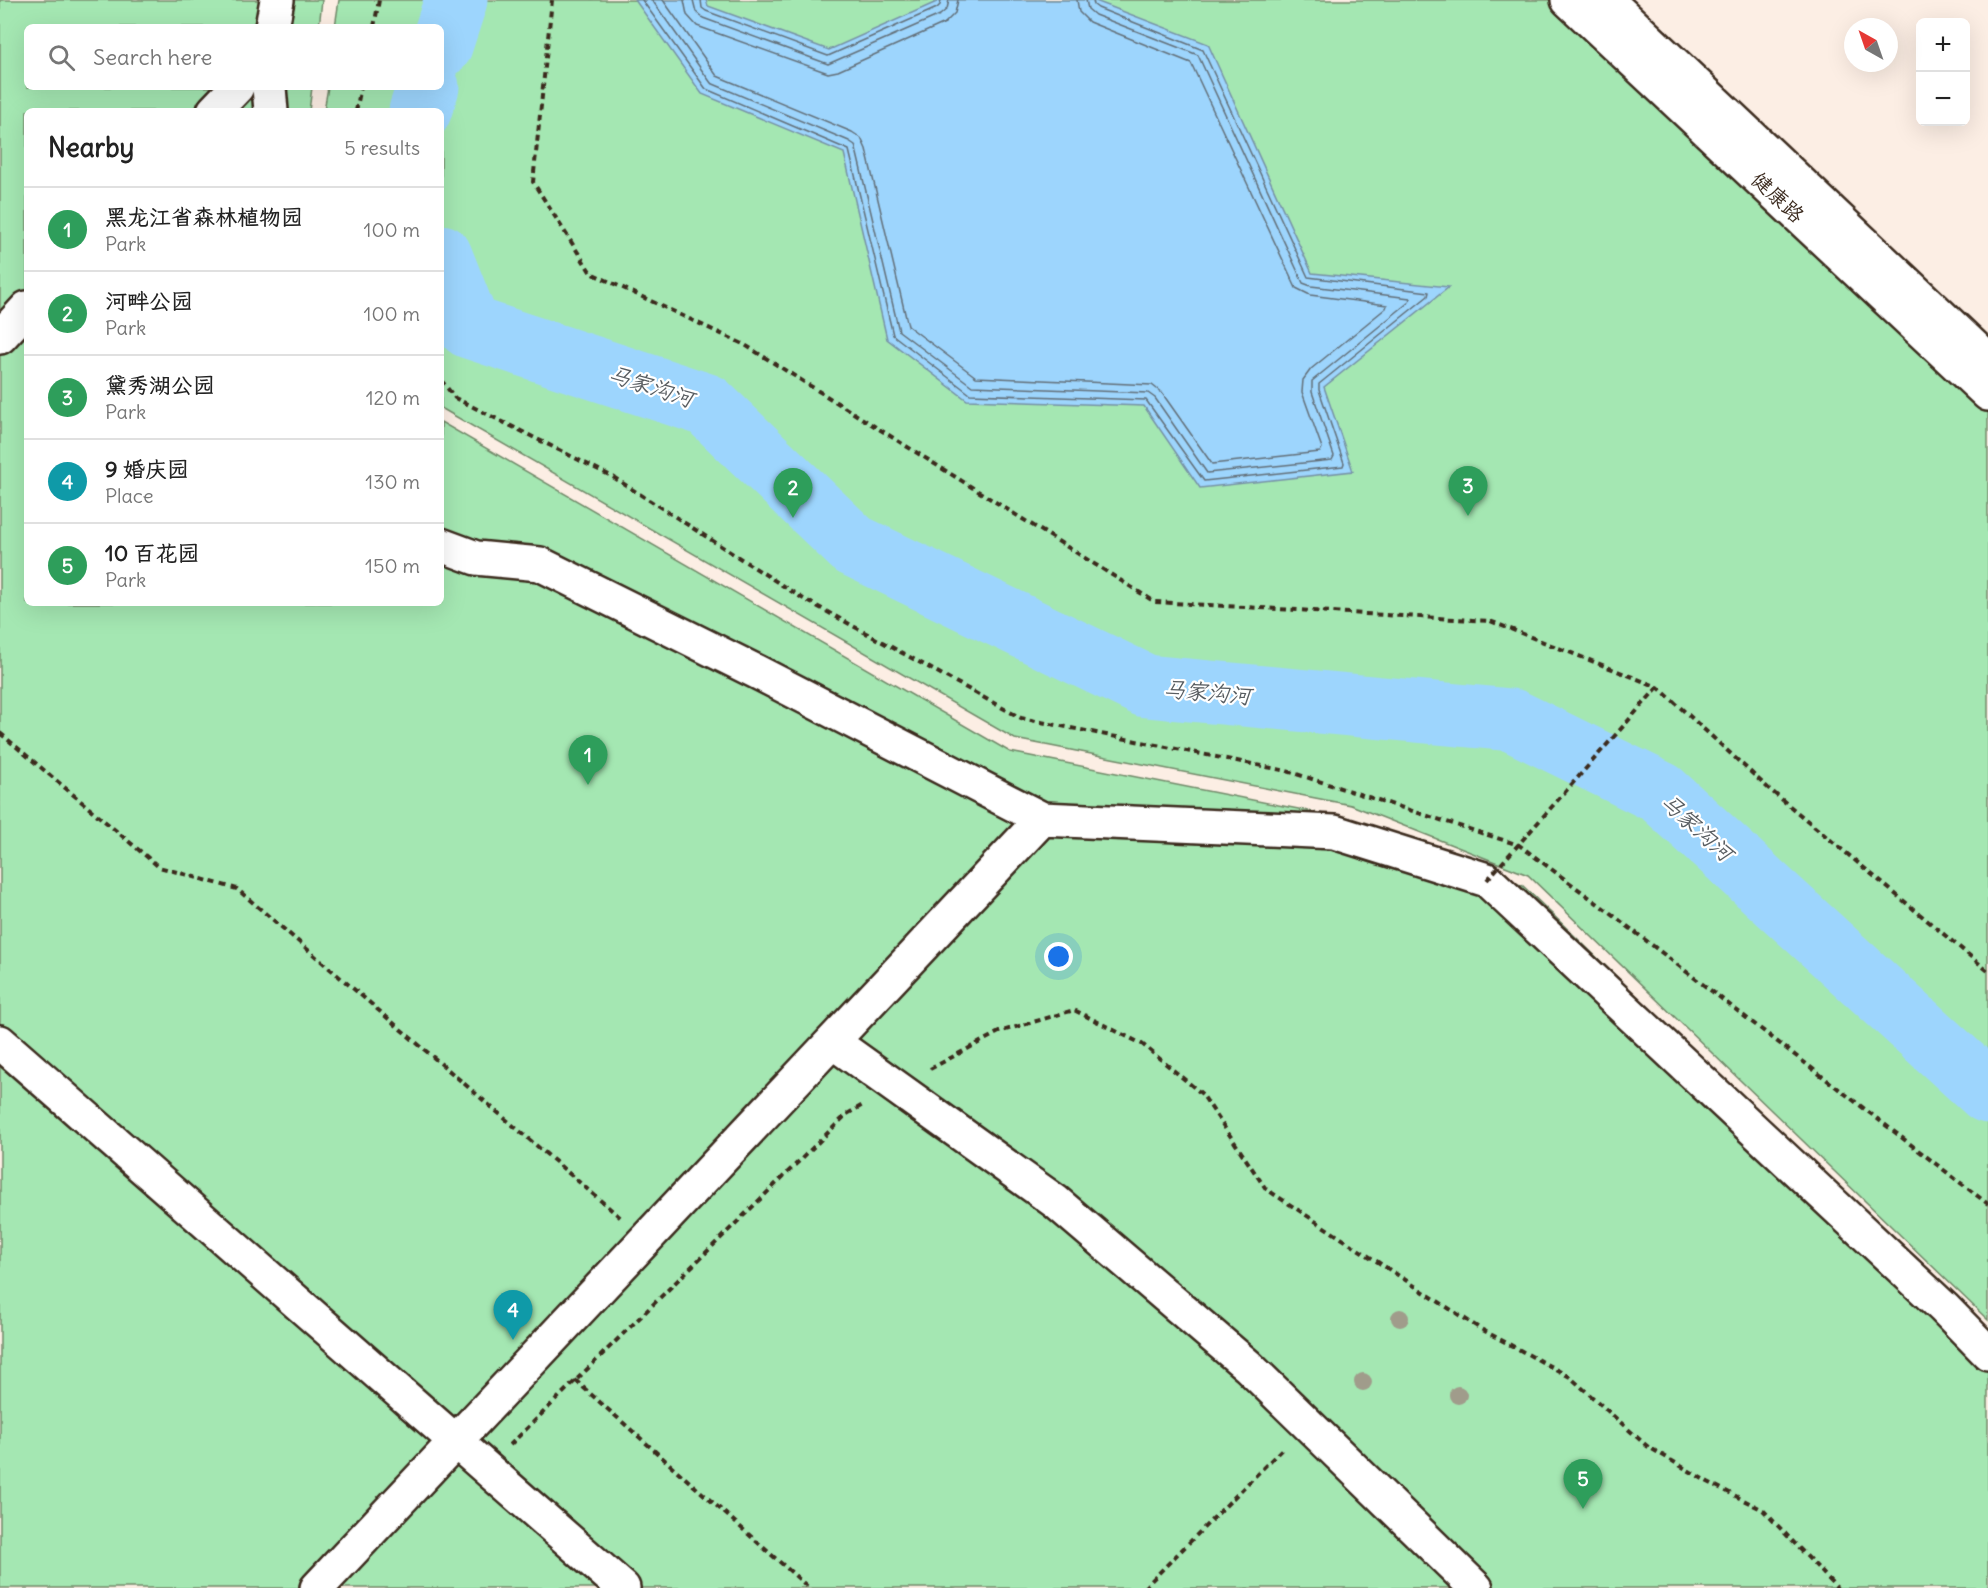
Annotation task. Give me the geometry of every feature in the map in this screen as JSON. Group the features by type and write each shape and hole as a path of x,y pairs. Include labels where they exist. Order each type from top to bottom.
{"street":[{"path":"273,24 277,0"},
{"name":"健康路","path":"1568,0 1988,394"},
{"name":"健康路","path":"1607,0 1988,360"},
{"path":"217,108 234,90"},
{"path":"269,90 271,108"},
{"path":"0,337 24,311"},
{"path":"444,546 476,558 540,564 1042,819 1334,832 1487,880 1935,1300 1988,1353"},
{"path":"317,1588 1042,819"},
{"path":"0,1042 622,1588"},
{"path":"832,1042 1056,1202 1248,1366 1476,1588"}],"path":[{"path":"375,24 379,0"},
{"path":"552,0 533,183 591,273 745,345 1155,602 1490,621 1658,687 1768,788 1988,971"},
{"path":"357,108 360,90"},
{"path":"444,384 455,398 613,477 802,598 1022,718 1287,771 1519,845 1988,1204"},
{"path":"1487,880 1658,687"},
{"path":"0,733 159,867 237,889 646,1239"},
{"path":"575,1380 809,1588"},
{"path":"1144,1588 1307,1424"}],"green space":[{"path":"0,0 322,0 319,24 24,24 24,90 312,90 309,108 24,108 24,606 444,606 444,424 1010,752 1344,818 1523,886 1988,1336 1988,1588 0,1588"},
{"path":"339,0 1580,0 1988,402 1988,1320 1528,875 1351,805 1015,739 444,410 444,108 324,108 328,90 444,90 444,24 335,24"}],"water":[{"path":"635,0 706,0 708,6 829,50 941,0 1093,0 1208,44 1312,273 1449,287 1324,387 1353,471 1200,488 1144,406 967,400 887,339 844,153 702,94"}],"waterway":[{"name":"马家沟河","path":"444,37 456,0"},
{"name":"马家沟河","path":"421,108 427,90"},
{"name":"马家沟河","path":"444,264 469,327 707,405 853,545 1146,686 1512,720 1661,793 1988,1092"}],"place":[{"name":"黛秀湖公园","path":"1468,516"},
{"name":"河畔公园","path":"793,518"},
{"name":"黑龙江省森林植物园","path":"588,785"},
{"name":"9 婚庆园","path":"513,1340"},
{"name":"10 百花园","path":"1583,1509"}]}
